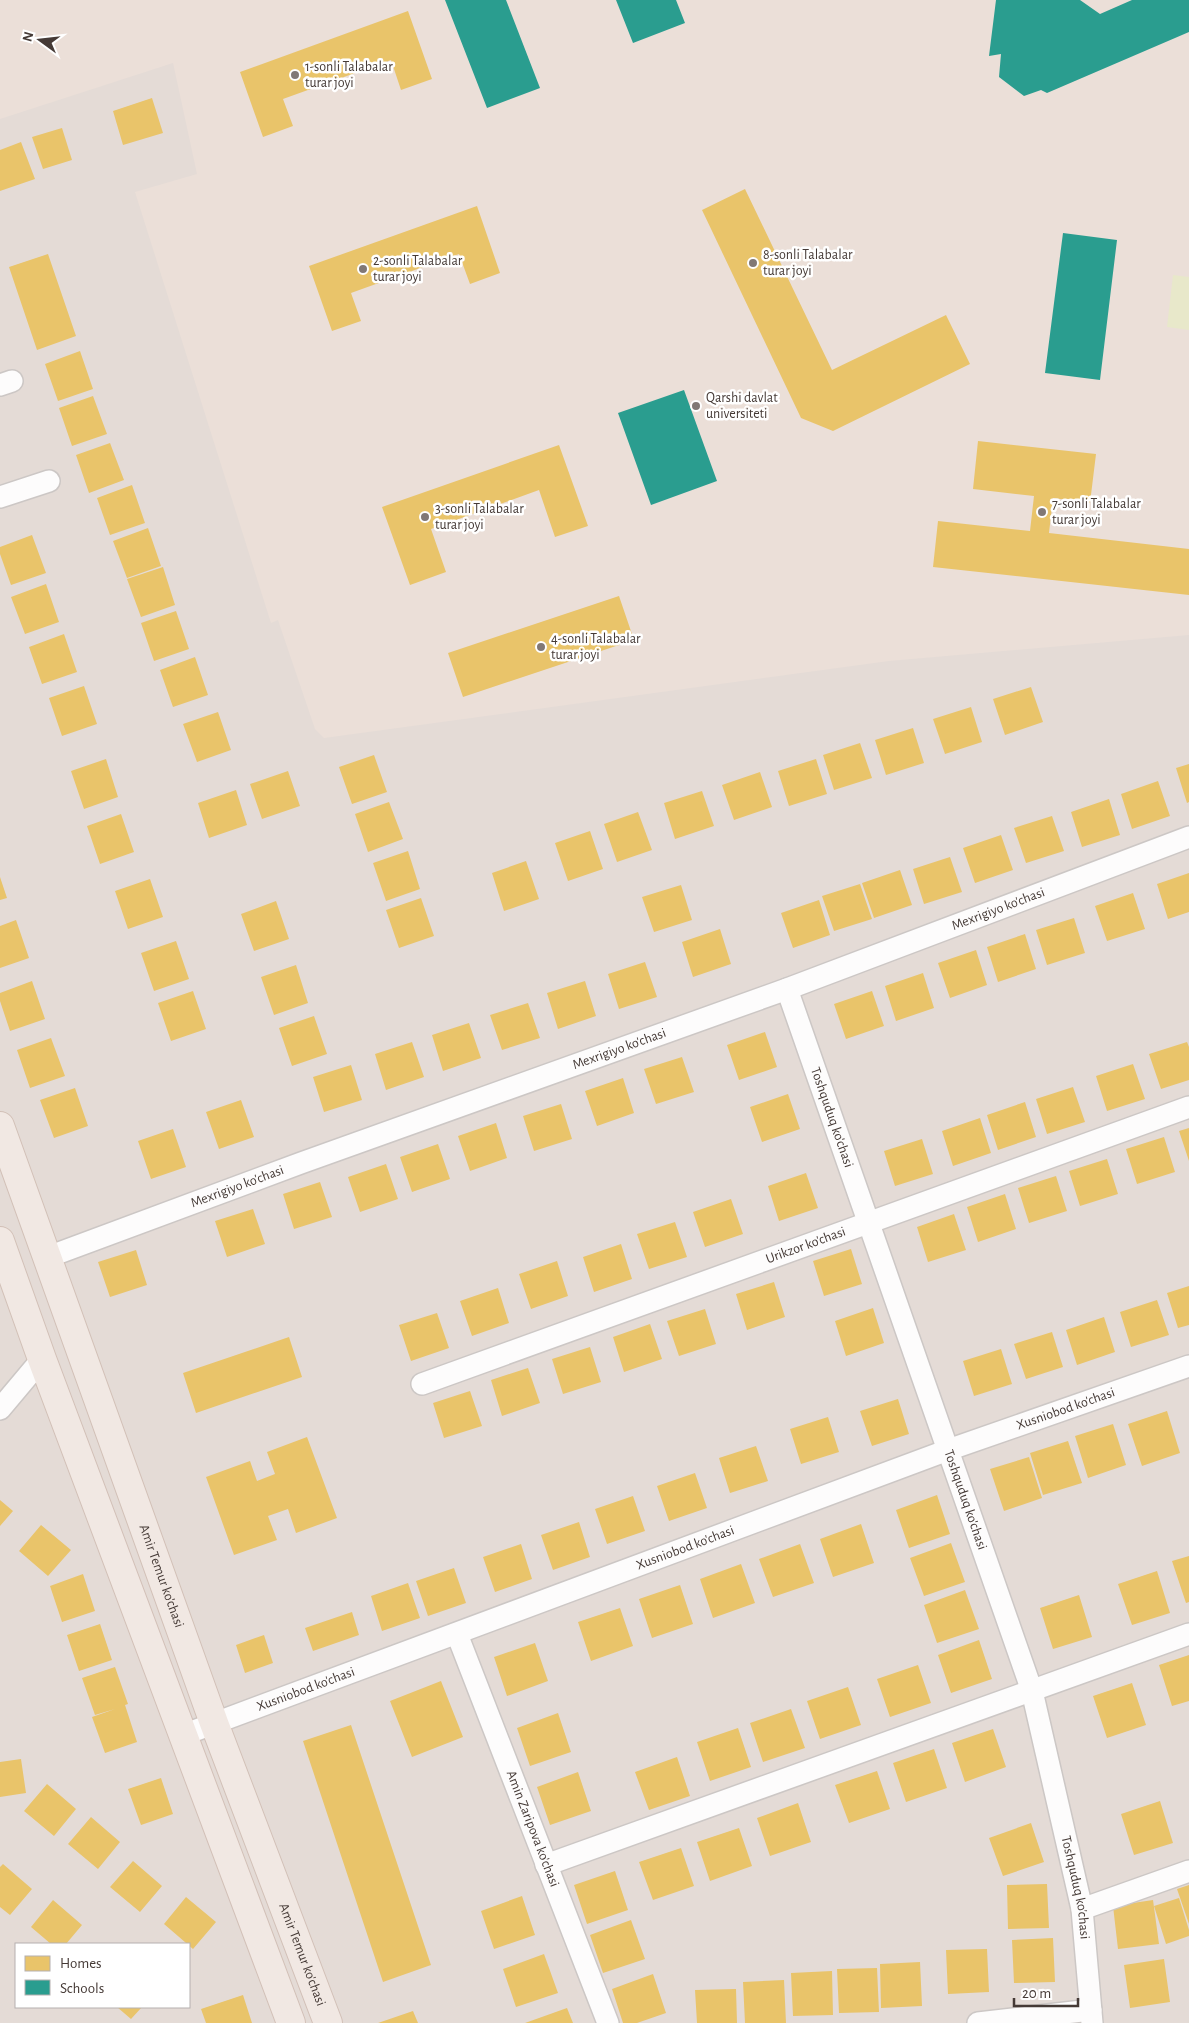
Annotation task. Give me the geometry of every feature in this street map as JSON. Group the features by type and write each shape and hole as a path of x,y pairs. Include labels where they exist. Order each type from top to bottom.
{"main road":[{"name":"Amir Temur ko'chasi","path":"0,1126 214,1723 328,2023"},
{"path":"0,1241 42,1359 292,2023"}],"street":[{"path":"0,497 49,481"},
{"name":"Mexrigiyo ko'chasi","path":"48,1257 301,1163 787,989 1189,837"},
{"name":"Toshquduq ko'chasi","path":"787,989 1032,1691 1082,1909 1091,2017"},
{"name":"Urikzor ko'chasi","path":"422,1384 1189,1107"},
{"path":"0,1409 42,1359"},
{"name":"Xusniobod ko'chasi","path":"183,1735 948,1450 1189,1366"},
{"name":"Amin Zaripova ko'chasi","path":"457,1634 608,2023"},
{"path":"546,1864 1189,1634"},
{"path":"1082,1909 1189,1871"},
{"path":"978,2023 1091,2017"}],"shaded area":[{"path":"0,0 1189,0 1189,2023 0,2023"},
{"name":"Qarshi davlat universiteti","path":"0,0 1189,0 1189,635 889,661 324,738 315,729 278,620 271,623 135,192 197,174 173,63 0,119"}],"green space":[{"path":"1173,275 1189,277 1189,330 1167,327"}],"building: Homes":[{"name":"1-sonli Talabalar turar joyi","path":"408,11 432,79 401,90 391,60 283,99 293,126 263,137 240,72"},
{"path":"152,98 163,133 123,145 113,111"},
{"path":"62,128 72,160 43,169 32,137"},
{"path":"21,142 35,179 0,191 0,150"},
{"name":"8-sonli Talabalar turar joyi","path":"745,189 832,370 946,315 970,364 833,431 801,418 702,210"},
{"name":"2-sonli Talabalar turar joyi","path":"477,206 500,273 470,284 459,254 351,293 361,321 332,331 309,266"},
{"path":"48,254 76,336 37,350 9,267"},
{"path":"80,351 93,389 58,401 45,364"},
{"path":"93,396 107,434 72,446 59,408"},
{"name":"7-sonli Talabalar turar joyi","path":"978,441 1096,454 1090,503 1053,498 1049,533 1189,549 1189,595 933,567 938,521 1030,531 1034,496 973,489"},
{"path":"110,443 124,480 89,493 76,455"},
{"name":"3-sonli Talabalar turar joyi","path":"559,445 588,526 555,537 539,490 431,529 446,572 410,585 382,507"},
{"path":"132,485 145,523 110,535 97,498"},
{"path":"148,528 161,566 127,578 113,541"},
{"path":"32,535 46,573 11,585 0,554 0,547"},
{"path":"163,567 175,605 141,617 127,579"},
{"path":"46,584 59,622 25,634 11,597"},
{"name":"4-sonli Talabalar turar joyi","path":"619,596 634,640 463,697 448,653"},
{"path":"176,611 189,649 154,661 141,623"},
{"path":"64,634 77,672 42,684 29,647"},
{"path":"195,657 208,695 173,707 160,670"},
{"path":"84,686 97,724 62,736 49,698"},
{"path":"1031,687 1043,722 1005,735 993,699"},
{"path":"971,707 982,742 945,754 933,719"},
{"path":"218,712 231,750 197,762 183,724"},
{"path":"913,728 924,763 886,775 875,740"},
{"path":"860,743 872,778 834,790 823,755"},
{"path":"374,755 387,792 352,804 339,767"},
{"path":"106,759 118,797 84,809 71,771"},
{"path":"816,759 827,794 789,806 778,771"},
{"path":"1189,764 1189,802 1187,803 1176,768"},
{"path":"288,771 300,806 262,819 250,784"},
{"path":"760,772 772,807 734,820 722,785"},
{"path":"1158,781 1170,816 1132,829 1121,794"},
{"path":"236,790 247,825 209,838 198,803"},
{"path":"702,791 714,826 675,839 664,803"},
{"path":"1109,799 1120,835 1082,847 1071,812"},
{"path":"389,802 403,839 368,852 355,814"},
{"path":"638,812 652,850 617,862 604,824"},
{"path":"121,814 134,852 100,864 87,826"},
{"path":"1052,816 1064,851 1026,863 1014,828"},
{"path":"590,831 603,869 568,881 555,843"},
{"path":"1001,835 1013,870 975,883 963,848"},
{"path":"408,851 420,889 386,901 373,863"},
{"path":"950,857 962,892 924,904 913,869"},
{"path":"526,861 539,899 504,911 492,873"},
{"path":"900,870 912,905 874,918 862,883"},
{"path":"1189,873 1189,912 1168,919 1157,884"},
{"path":"0,877 7,898 0,900"},
{"path":"150,879 163,917 128,929 115,891"},
{"path":"860,884 872,919 834,931 822,896"},
{"path":"681,885 692,920 654,932 642,897"},
{"path":"1133,893 1145,929 1107,941 1095,906"},
{"path":"421,898 434,936 399,948 386,910"},
{"path":"819,900 830,935 793,948 781,913"},
{"path":"276,901 289,939 254,951 241,914"},
{"path":"1074,918 1085,953 1047,965 1036,930"},
{"path":"16,920 29,958 0,968 0,926"},
{"path":"720,929 731,964 693,977 682,942"},
{"path":"1025,934 1036,969 998,982 987,947"},
{"path":"176,941 189,979 154,991 141,953"},
{"path":"976,950 987,985 950,998 938,963"},
{"path":"645,962 657,997 619,1009 608,974"},
{"path":"296,965 308,1003 274,1015 261,977"},
{"path":"923,973 934,1008 896,1021 885,986"},
{"path":"32,981 45,1019 10,1031 0,1001 0,993"},
{"path":"585,981 596,1016 558,1029 547,993"},
{"path":"193,991 206,1029 171,1041 158,1003"},
{"path":"872,991 884,1026 846,1039 834,1004"},
{"path":"528,1003 540,1038 502,1050 490,1015"},
{"path":"314,1016 327,1054 292,1066 279,1028"},
{"path":"469,1023 481,1058 443,1071 432,1035"},
{"path":"765,1032 777,1067 739,1080 727,1045"},
{"path":"51,1038 65,1076 30,1088 17,1050"},
{"path":"412,1042 424,1077 386,1090 375,1054"},
{"path":"1187,1042 1189,1047 1189,1080 1161,1089 1149,1054"},
{"path":"682,1057 694,1092 656,1104 644,1069"},
{"path":"1133,1064 1145,1099 1107,1111 1096,1076"},
{"path":"351,1065 362,1100 324,1112 313,1077"},
{"path":"623,1078 634,1113 597,1126 585,1091"},
{"path":"1073,1087 1085,1122 1047,1134 1036,1099"},
{"path":"75,1088 88,1126 54,1138 40,1100"},
{"path":"788,1094 800,1129 762,1142 750,1107"},
{"path":"241,1100 254,1137 219,1149 206,1112"},
{"path":"1025,1102 1036,1137 998,1150 987,1115"},
{"path":"561,1104 572,1139 534,1151 523,1116"},
{"path":"980,1118 991,1153 953,1166 942,1131"},
{"path":"496,1123 507,1158 470,1171 458,1136"},
{"path":"1189,1128 1189,1161 1179,1131"},
{"path":"173,1129 186,1167 151,1179 138,1141"},
{"path":"1164,1137 1175,1172 1137,1184 1126,1149"},
{"path":"922,1139 933,1174 895,1186 884,1151"},
{"path":"438,1144 450,1179 412,1192 400,1157"},
{"path":"1107,1159 1118,1194 1080,1206 1069,1171"},
{"path":"386,1164 398,1199 360,1212 348,1177"},
{"path":"806,1173 818,1208 779,1221 768,1186"},
{"path":"1056,1176 1067,1211 1029,1223 1018,1188"},
{"path":"320,1182 332,1217 294,1229 283,1194"},
{"path":"1005,1194 1016,1229 978,1242 967,1207"},
{"path":"731,1199 743,1234 705,1247 693,1212"},
{"path":"253,1209 265,1244 227,1257 215,1221"},
{"path":"954,1214 966,1250 928,1262 917,1227"},
{"path":"675,1222 687,1257 649,1269 637,1234"},
{"path":"621,1244 632,1279 594,1292 583,1257"},
{"path":"851,1249 862,1284 824,1296 813,1261"},
{"path":"136,1250 147,1285 110,1297 98,1262"},
{"path":"557,1261 568,1296 531,1309 519,1274"},
{"path":"774,1282 785,1317 747,1330 736,1294"},
{"path":"1189,1286 1189,1325 1178,1328 1167,1293"},
{"path":"498,1288 509,1323 472,1336 460,1301"},
{"path":"1157,1300 1169,1335 1131,1347 1120,1312"},
{"path":"873,1308 884,1343 846,1356 835,1321"},
{"path":"705,1309 716,1344 679,1356 667,1321"},
{"path":"437,1313 449,1348 411,1361 399,1325"},
{"path":"1104,1317 1115,1352 1077,1365 1066,1330"},
{"path":"650,1324 662,1359 624,1372 613,1337"},
{"path":"1052,1332 1063,1367 1026,1379 1014,1344"},
{"path":"289,1337 302,1377 196,1413 183,1373"},
{"path":"590,1347 601,1382 563,1394 552,1359"},
{"path":"1001,1349 1012,1384 974,1396 963,1361"},
{"path":"528,1368 540,1403 502,1416 491,1380"},
{"path":"470,1391 482,1426 444,1438 433,1403"},
{"path":"898,1399 909,1434 872,1446 860,1411"},
{"path":"1167,1411 1180,1453 1142,1466 1128,1424"},
{"path":"828,1417 839,1452 801,1464 790,1429"},
{"path":"1113,1424 1126,1465 1088,1478 1075,1436"},
{"path":"307,1437 337,1518 296,1533 288,1509 268,1516 277,1540 234,1555 206,1477 250,1461 257,1481 275,1474 267,1452"},
{"path":"1068,1441 1082,1483 1043,1495 1030,1453"},
{"path":"756,1446 768,1481 730,1493 719,1458"},
{"path":"1029,1457 1042,1498 1004,1511 990,1469"},
{"path":"695,1473 707,1508 669,1521 657,1486"},
{"path":"937,1495 950,1534 909,1548 896,1510"},
{"path":"633,1496 645,1531 607,1544 595,1509"},
{"path":"0,1500 13,1511 0,1526"},
{"path":"579,1522 590,1557 553,1570 541,1535"},
{"path":"861,1524 874,1563 833,1577 820,1539"},
{"path":"41,1525 71,1550 48,1576 19,1551"},
{"path":"951,1543 965,1582 924,1596 910,1558"},
{"path":"521,1544 532,1579 495,1592 483,1557"},
{"path":"800,1544 814,1583 773,1597 759,1559"},
{"path":"1189,1556 1189,1602 1186,1603 1172,1561"},
{"path":"741,1564 755,1603 713,1618 700,1579"},
{"path":"454,1568 466,1603 428,1616 416,1581"},
{"path":"1157,1571 1170,1613 1132,1625 1118,1584"},
{"path":"83,1574 95,1611 62,1622 50,1586"},
{"path":"408,1583 420,1618 382,1631 371,1596"},
{"path":"680,1585 693,1624 652,1638 639,1599"},
{"path":"965,1590 979,1629 937,1643 924,1605"},
{"path":"1079,1595 1092,1637 1053,1649 1040,1608"},
{"path":"620,1608 633,1646 591,1661 578,1622"},
{"path":"352,1612 359,1635 313,1651 305,1628"},
{"path":"100,1624 112,1660 79,1671 67,1635"},
{"path":"264,1635 273,1663 245,1673 236,1645"},
{"path":"979,1640 992,1679 951,1693 938,1655"},
{"path":"535,1643 548,1681 507,1696 494,1657"},
{"path":"1189,1655 1189,1701 1172,1706 1159,1665"},
{"path":"918,1665 931,1703 890,1717 877,1679"},
{"path":"115,1667 128,1704 125,1705 137,1742 105,1753 92,1717 115,1709 95,1715 82,1678"},
{"path":"441,1681 463,1737 412,1757 390,1701"},
{"path":"1132,1683 1146,1725 1107,1738 1093,1696"},
{"path":"848,1687 861,1725 820,1739 807,1701"},
{"path":"791,1709 805,1748 763,1762 750,1723"},
{"path":"558,1713 571,1752 530,1766 517,1728"},
{"path":"351,1725 431,1965 383,1982 303,1741"},
{"path":"738,1728 751,1767 710,1781 697,1742"},
{"path":"993,1729 1006,1767 965,1782 952,1743"},
{"path":"934,1749 947,1788 906,1802 893,1763"},
{"path":"677,1757 690,1796 649,1810 635,1772"},
{"path":"21,1759 26,1793 0,1797 0,1762"},
{"path":"877,1771 890,1809 849,1823 835,1785"},
{"path":"578,1772 591,1811 550,1825 537,1787"},
{"path":"161,1778 173,1814 141,1825 128,1789"},
{"path":"47,1784 76,1809 54,1836 24,1811"},
{"path":"1160,1801 1173,1843 1134,1855 1121,1814"},
{"path":"798,1803 811,1842 770,1856 757,1818"},
{"path":"91,1817 120,1842 98,1869 68,1844"},
{"path":"1031,1823 1044,1862 1003,1876 989,1838"},
{"path":"739,1828 752,1866 710,1881 697,1842"},
{"path":"681,1848 694,1886 653,1900 639,1862"},
{"path":"133,1861 162,1886 140,1912 110,1887"},
{"path":"3,1864 32,1889 10,1915 0,1907 0,1867"},
{"path":"615,1871 628,1910 587,1924 574,1885"},
{"path":"1047,1884 1049,1928 1008,1929 1007,1885"},
{"path":"1189,1885 1189,1924 1177,1889"},
{"path":"522,1896 535,1935 494,1949 481,1911"},
{"path":"186,1897 216,1922 193,1949 190,1946 190,1943 186,1943 164,1924"},
{"path":"1179,1898 1189,1930 1189,1936 1166,1944 1154,1906"},
{"path":"53,1900 82,1925 67,1943 50,1943 31,1927"},
{"path":"1153,1900 1159,1944 1118,1949 1113,1906"},
{"path":"631,1920 645,1959 603,1973 590,1935"},
{"path":"1053,1938 1055,1982 1014,1983 1012,1940"},
{"path":"987,1949 989,1992 948,1994 946,1950"},
{"path":"544,1954 558,1993 516,2007 503,1969"},
{"path":"1164,1959 1170,2002 1130,2008 1124,1965"},
{"path":"920,1962 922,2006 881,2008 880,1964"},
{"path":"877,1968 879,2012 839,2013 837,1969"},
{"path":"832,1971 833,2015 793,2016 791,1973"},
{"path":"653,1974 666,2013 637,2023 623,2023 612,1989"},
{"path":"784,1980 786,2023 745,2023 743,1982"},
{"path":"736,1989 737,2023 697,2023 695,1990"},
{"path":"243,1995 252,2023 206,2023 201,2009"},
{"path":"118,2008 141,2008 131,2019"},
{"path":"567,2008 573,2023 525,2023"},
{"path":"413,2011 418,2023 378,2023"}],"building: Schools":[{"path":"445,0 506,0 540,88 487,108"},
{"path":"616,0 676,0 685,23 633,43"},
{"path":"996,0 1080,0 1100,14 1132,0 1189,0 1189,32 1047,93 1041,90 1024,96 999,77 1001,54 989,56"},
{"path":"1063,233 1117,240 1100,380 1045,373"},
{"path":"684,390 717,481 651,505 618,413"}],"place":[{"name":"1-sonli Talabalar turar joyi","path":"295,75"},
{"name":"8-sonli Talabalar turar joyi","path":"753,263"},
{"name":"2-sonli Talabalar turar joyi","path":"363,269"},
{"name":"Qarshi davlat universiteti","path":"696,406"},
{"name":"7-sonli Talabalar turar joyi","path":"1042,512"},
{"name":"3-sonli Talabalar turar joyi","path":"425,517"},
{"name":"4-sonli Talabalar turar joyi","path":"541,647"}]}
